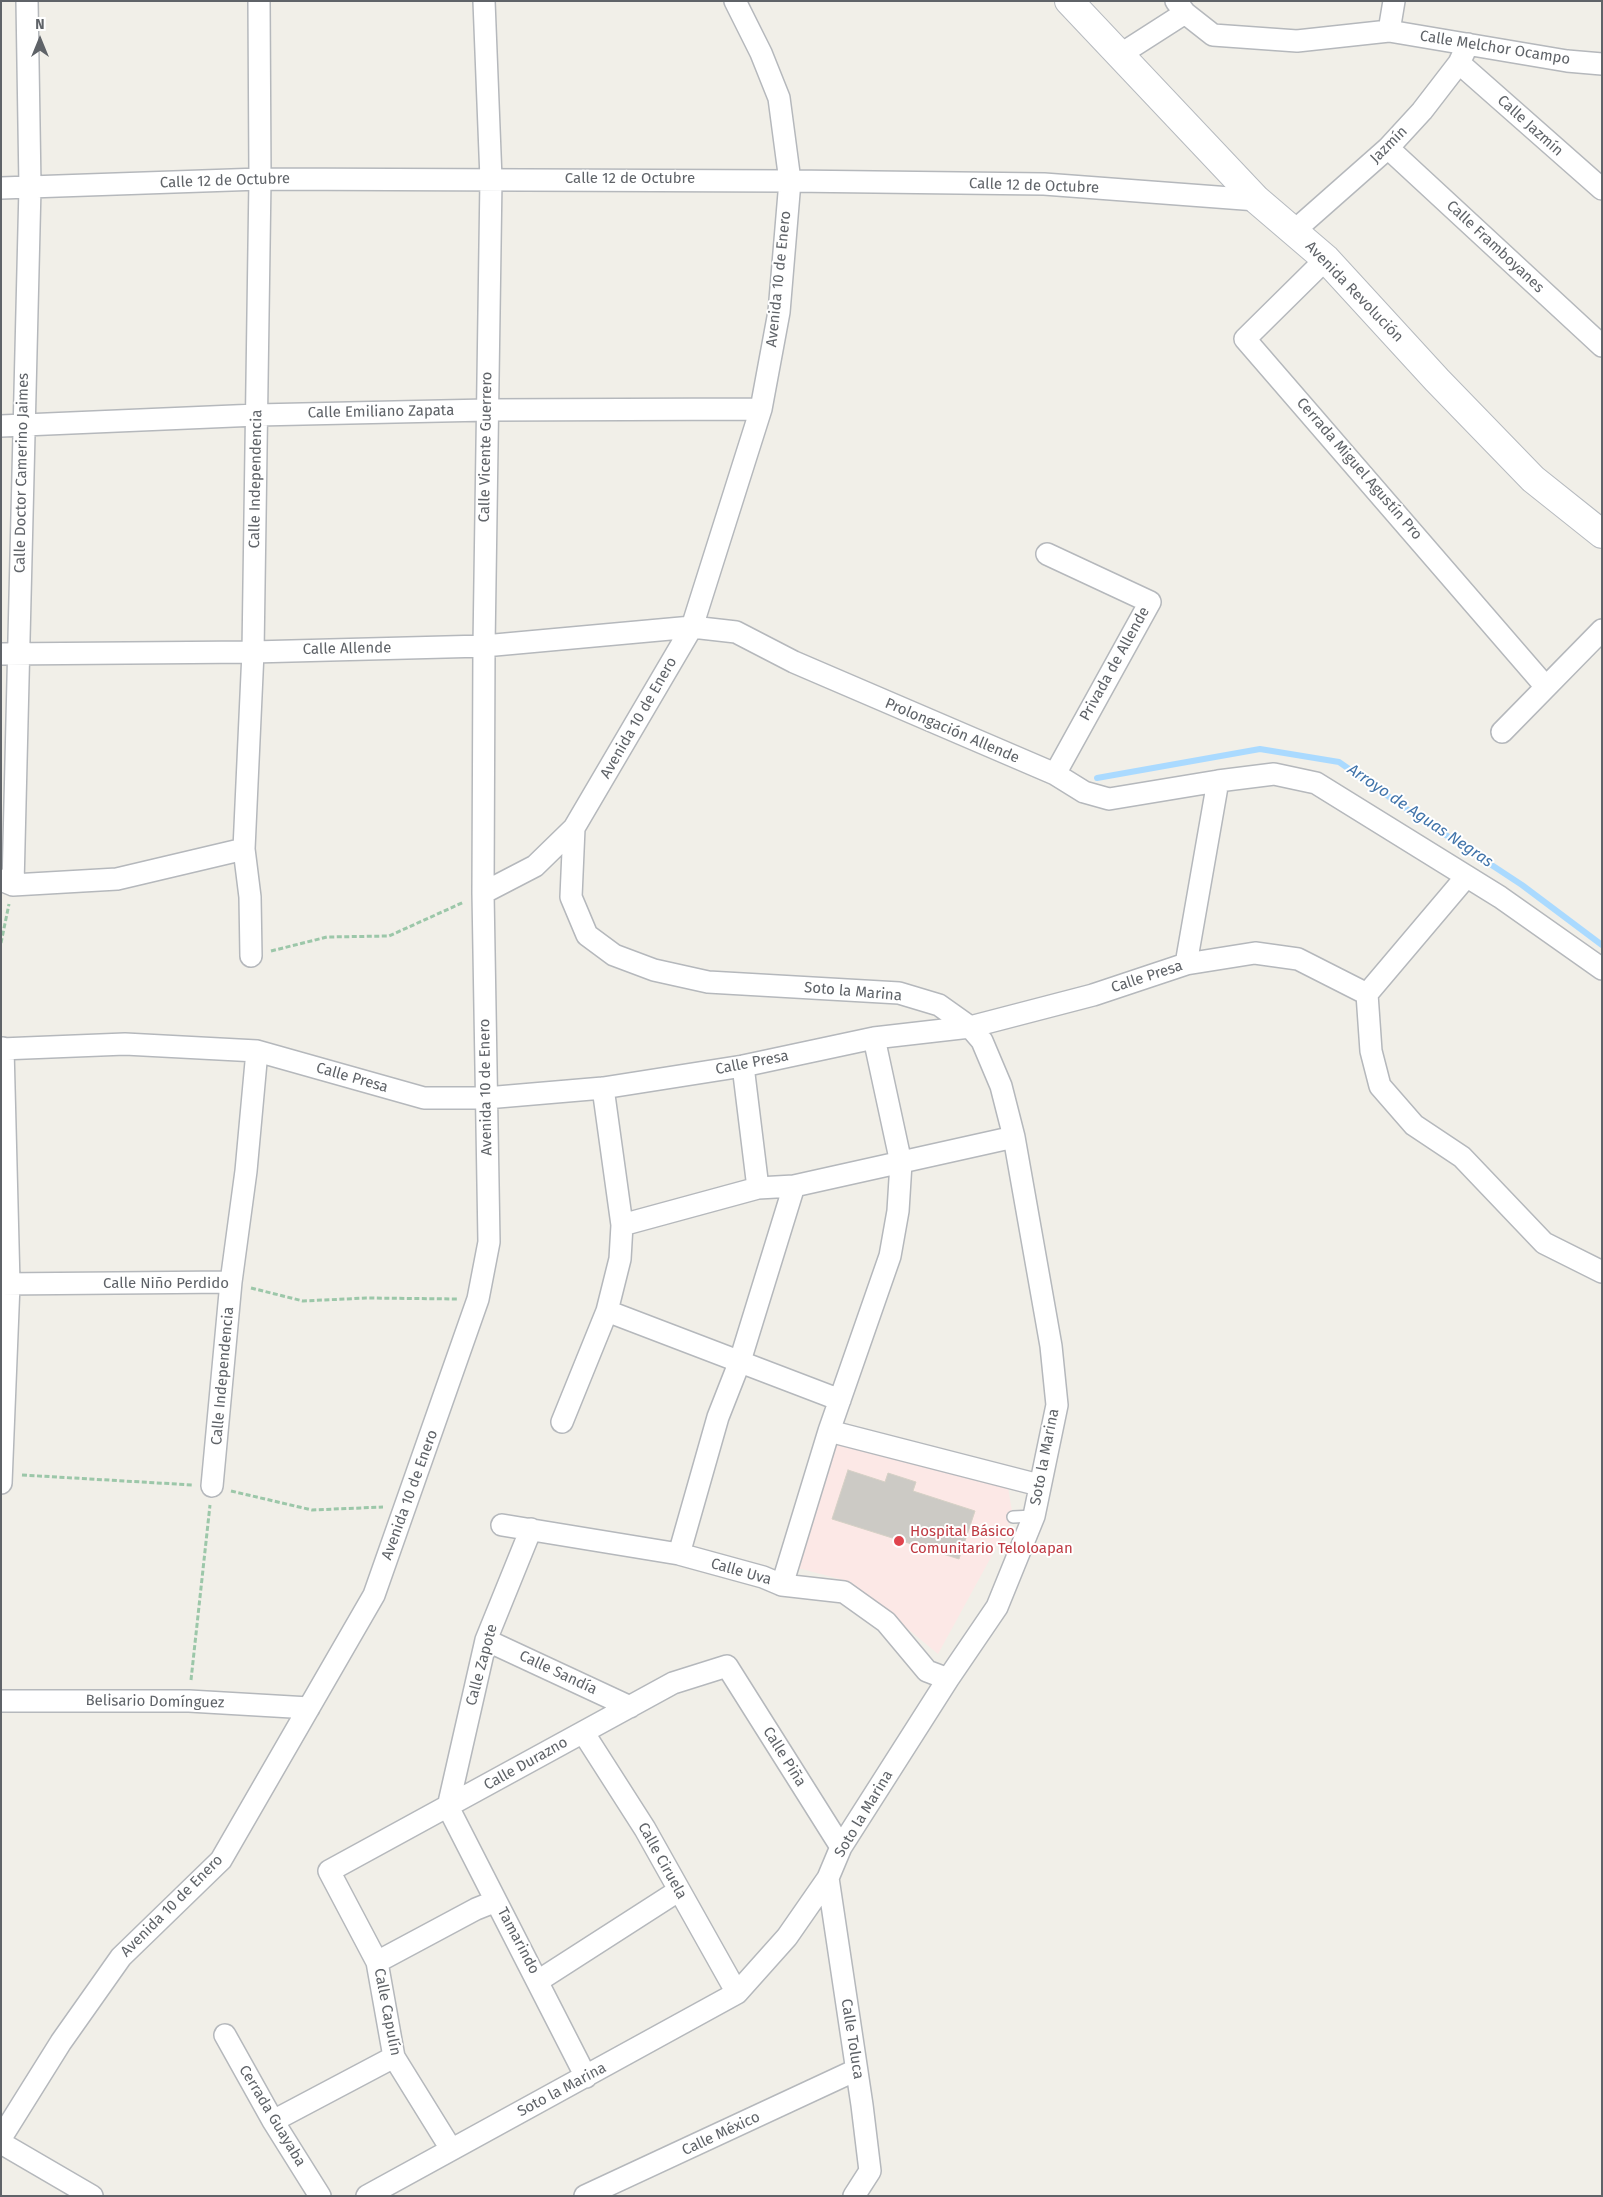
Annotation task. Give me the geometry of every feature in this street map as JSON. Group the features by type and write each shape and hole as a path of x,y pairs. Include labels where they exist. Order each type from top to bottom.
{"street":[{"name":"Calle Doctor Camerino Jaimes","path":"7,882 10,654 23,426 30,187 27,1"},
{"name":"Calle Independencia","path":"251,956 250,897 244,849 253,652 260,179 259,1"},
{"name":"Calle Vicente Guerrero","path":"483,894 484,646 491,178 484,1"},
{"name":"Avenida 10 de Enero","path":"1,2138 61,2042 121,1957 221,1860 310,1708 374,1595 478,1299 489,1242 483,894 534,866 574,828 692,627 761,409 778,312 790,180 778,98 761,53 735,1"},
{"name":"Avenida Revolución","path":"1069,1 1257,200 1326,258 1437,380 1533,479 1602,534"},
{"path":"1389,31 1394,1"},
{"name":"Calle Melchor Ocampo","path":"1121,54 1180,7 1213,35 1297,41 1389,31 1464,53 1602,64"},
{"name":"Jazmín","path":"1294,231 1388,148 1422,111 1464,53"},
{"name":"Calle Jazmín","path":"1464,53 1602,189"},
{"name":"Calle Framboyanes","path":"1388,148 1602,346"},
{"name":"Calle 12 de Octubre","path":"1,188 260,179 790,180 1044,184 1257,200"},
{"name":"Cerrada Miguel Agustín Pro","path":"1326,258 1245,339 1546,686"},
{"name":"Calle Emiliano Zapata","path":"1,426 257,415 487,410 761,409"},
{"name":"Privada de Allende","path":"1047,554 1150,602 1055,774"},
{"name":"Calle Allende","path":"10,654 253,652 484,646 692,627"},
{"name":"Prolongación Allende","path":"692,627 736,632 794,662 1055,774 1084,792 1109,799 1274,774 1316,783 1500,897 1602,969"},
{"path":"1502,732 1602,630"},
{"path":"1186,964 1218,781"},
{"name":"Soto la Marina","path":"367,2196 737,1993 787,1937 828,1878 841,1847 948,1679 997,1607 1034,1516 1056,1405 1051,1346 1014,1137 1001,1086 982,1041 970,1027 939,1005 899,993 708,982 654,970 614,955 588,935 572,897 574,828"},
{"path":"7,882 117,880 244,849"},
{"path":"1466,877 1367,994 1371,1051 1380,1086 1414,1125 1462,1157 1544,1243 1602,1272"},
{"name":"Calle Presa","path":"2,1049 125,1044 257,1050 424,1098 486,1098 604,1088 743,1066 874,1038 970,1027 1094,995 1186,964 1256,953 1298,959 1367,994"},
{"path":"782,1585 829,1431 890,1256 898,1211 901,1163 874,1038"},
{"path":"1,1483 5,1284 2,1049"},
{"name":"Calle Independencia","path":"212,1486 231,1282 246,1171 257,1050"},
{"path":"743,1066 758,1188"},
{"path":"562,1422 607,1311 620,1259 622,1225 604,1088"},
{"path":"622,1225 758,1188 794,1186 1014,1137"},
{"path":"679,1554 718,1417 740,1362 794,1186"},
{"name":"Calle Niño Perdido","path":"5,1284 231,1282"},
{"path":"607,1311 840,1400"},
{"path":"829,1431 1039,1485"},
{"name":"Calle Uva","path":"502,1525 679,1554 763,1577 782,1585 844,1592 886,1622 928,1671 948,1679"},
{"name":"Calle Zapote","path":"448,1806 486,1640 531,1529"},
{"name":"Calle Sandía","path":"486,1640 630,1707"},
{"name":"Calle Durazno","path":"329,1871 673,1683 727,1666"},
{"name":"Calle Piña","path":"727,1666 841,1847"},
{"name":"Belisario Domínguez","path":"1,1701 189,1701 310,1708"},
{"name":"Calle Ciruela","path":"583,1732 645,1830 737,1993"},
{"name":"Tamarindo","path":"448,1806 586,2077"},
{"name":"Calle Capulín","path":"329,1871 377,1962 394,2057 451,2149"},
{"name":"Calle Toluca","path":"828,1878 862,2104 870,2171 854,2196"},
{"path":"538,1981 678,1891"},
{"path":"377,1962 476,1909 496,1901"},
{"name":"Cerrada Guayaba","path":"225,2035 273,2121 320,2196"},
{"path":"273,2121 394,2057"},
{"name":"Calle México","path":"590,2195 856,2070"},
{"path":"1,2143 92,2196"}],"lane":[{"path":"1013,1517 1034,1516"}],"path":[{"path":"1,943 7,882"},
{"path":"251,956 327,937 390,936 483,894"},
{"name":"Calle Niño Perdido","path":"231,1282 303,1301 366,1298 478,1299"},
{"path":"189,1701 212,1486"}],"shaded area":[{"name":"Hospital Básico Comunitario Teloloapan","path":"838,1434 1007,1482 1013,1517 938,1654 851,1582 790,1566"}],"building":[{"path":"848,1470 885,1482 888,1473 916,1482 913,1491 975,1511 959,1559 832,1519"}],"waterway":[{"name":"Arroyo de Aguas Negras","path":"1097,778 1260,749 1339,762 1522,885 1602,945"}],"place":[{"name":"Hospital Básico Comunitario Teloloapan","path":"899,1541"}]}
